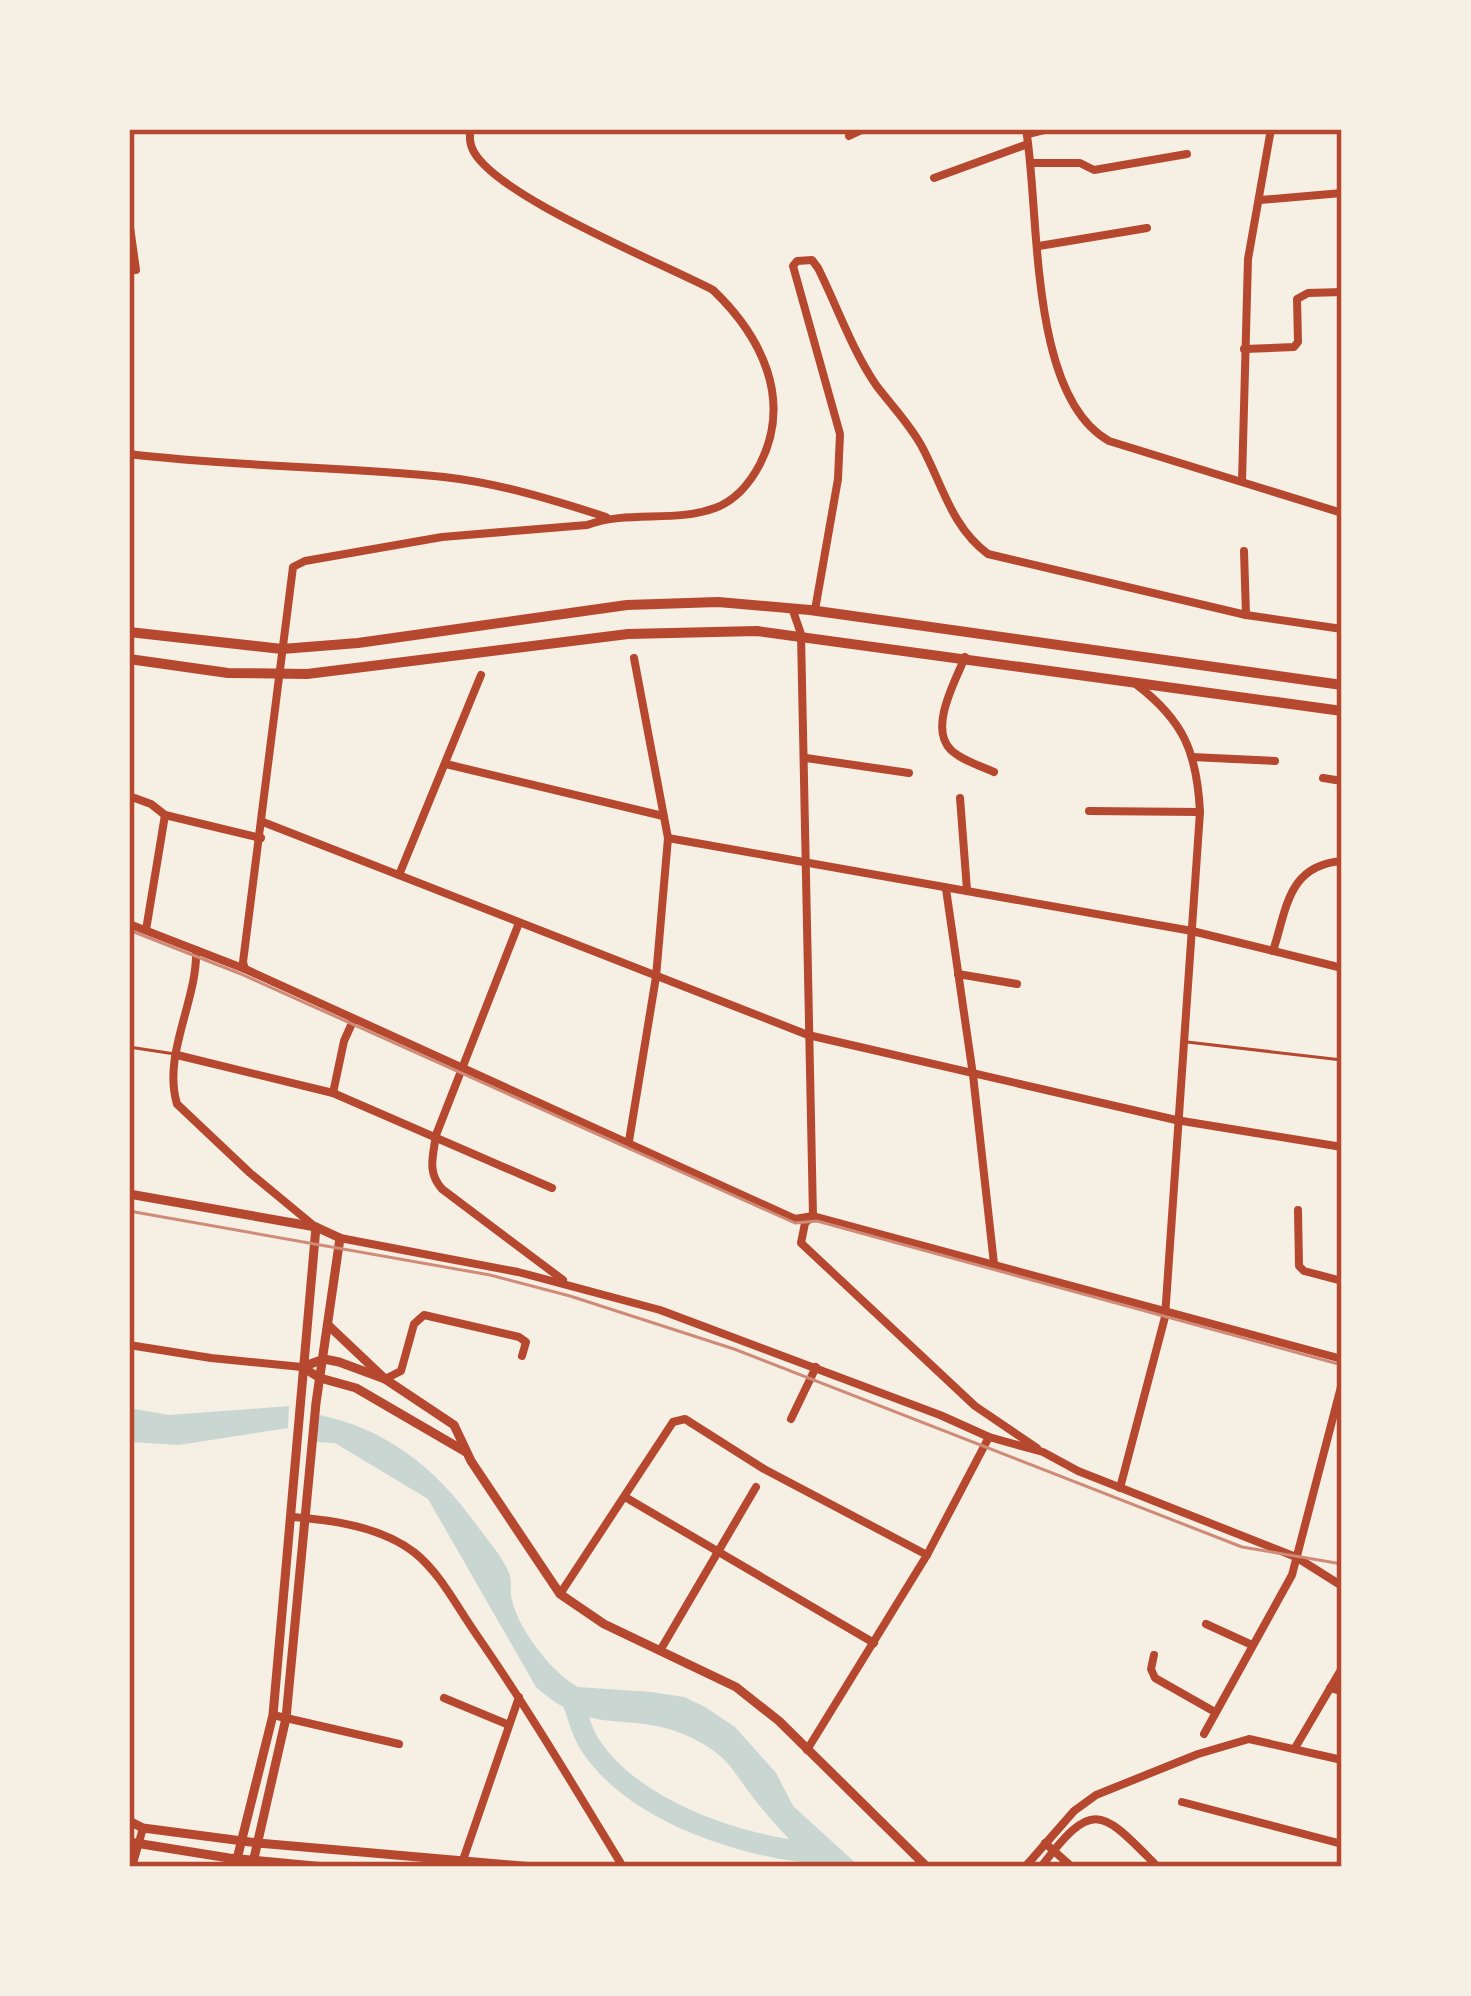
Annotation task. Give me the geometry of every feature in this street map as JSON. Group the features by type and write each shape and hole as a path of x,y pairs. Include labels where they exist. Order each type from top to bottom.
{"main road":[{"path":"129,632 282,649 358,644 627,605 718,602 815,610 1342,685"},
{"path":"129,659 280,675 660,631 718,629 801,634 1342,711"},
{"path":"129,1194 316,1227 340,1238 319,1383 286,1718 253,1864"},
{"path":"236,1863 273,1715 316,1227"},
{"path":"328,1325 385,1379 454,1426 466,1452 560,1594 604,1624 736,1687 779,1721 927,1867"},
{"path":"302,1367 324,1359 385,1379"},
{"path":"302,1367 319,1383 356,1388 466,1452"},
{"path":"129,1821 142,1828 258,1843 434,1862 533,1867"},
{"path":"133,1844 236,1863 325,1867"}],"street":[{"path":"245,969 293,567 442,537 587,525 607,517 704,511 729,501 748,484 775,422 763,354 751,330 713,290 518,191 476,154 470,129"},
{"path":"849,136 864,129"},
{"path":"934,178 1048,129"},
{"path":"1242,481 1248,259 1270,129"},
{"path":"1027,136 1049,331 1078,416 1109,441 1342,513"},
{"path":"1032,164 1079,163 1094,170 1187,154"},
{"path":"1259,200 1342,193"},
{"path":"129,220 136,270"},
{"path":"1039,246 1148,228"},
{"path":"815,610 838,479 840,434 794,274 801,260 812,260 818,268 868,371 912,430 970,541 988,554 1246,615 1342,629"},
{"path":"1244,350 1294,347 1298,342 1297,298 1308,292 1342,292"},
{"path":"129,454 448,478 607,517"},
{"path":"1244,551 1246,615"},
{"path":"792,608 801,634 809,865 809,1220 801,1243 975,1406 1043,1452 1120,1488 1296,1557 1342,1586"},
{"path":"965,657 948,702 944,736 952,751 994,772"},
{"path":"628,1141 656,977 668,838 634,658"},
{"path":"399,875 481,675"},
{"path":"1120,1488 1166,1309 1200,812 1192,757 1178,721 1131,680"},
{"path":"1192,757 1275,761"},
{"path":"806,758 909,772"},
{"path":"446,764 662,816"},
{"path":"1323,778 1342,781"},
{"path":"129,796 152,804 165,815 261,838"},
{"path":"961,798 968,890"},
{"path":"1089,811 1200,812"},
{"path":"146,930 165,815"},
{"path":"263,822 808,1035 1181,1120 1342,1147"},
{"path":"668,838 1192,931 1342,968"},
{"path":"1273,951 1293,889 1306,871 1322,862 1342,861"},
{"path":"946,889 994,1264"},
{"path":"519,923 436,1135 431,1167 442,1189 569,1284"},
{"path":"129,924 245,969 795,1219 994,1264 1342,1359"},
{"path":"196,949 173,1091 183,1113 316,1227"},
{"path":"958,974 1018,984"},
{"path":"333,1093 344,1041 354,1020"},
{"path":"177,1054 333,1093 551,1188"},
{"path":"1298,1210 1299,1266 1342,1280"},
{"path":"340,1238 569,1284 660,1310 816,1367 988,1438 1043,1452"},
{"path":"385,1379 401,1371 415,1324 424,1316 519,1337 526,1342 523,1355"},
{"path":"129,1345 302,1367"},
{"path":"791,1419 816,1367"},
{"path":"1204,1734 1292,1575 1342,1383"},
{"path":"560,1594 673,1423 686,1419 764,1469 927,1555"},
{"path":"808,1750 927,1555 988,1438"},
{"path":"661,1648 756,1486"},
{"path":"625,1497 874,1643"},
{"path":"292,1517 361,1528 413,1552 432,1570 519,1697 623,1867"},
{"path":"1206,1624 1252,1645"},
{"path":"1154,1655 1151,1669 1155,1678 1215,1712"},
{"path":"1295,1748 1342,1668"},
{"path":"1330,1688 1342,1691"},
{"path":"463,1860 519,1697"},
{"path":"444,1698 509,1725"},
{"path":"273,1715 400,1744"},
{"path":"1041,1867 1049,1846 1074,1811 1141,1774 1250,1739 1342,1760"},
{"path":"1182,1802 1342,1844"},
{"path":"1025,1867 1094,1816 1113,1823 1158,1867"},
{"path":"132,1867 133,1844 142,1828"},
{"path":"1049,1846 1072,1867"}],"lane":[{"path":"1185,1041 1342,1060"},
{"path":"129,1047 177,1054"}],"shaded area":[{"path":"289,1406 288,1428 179,1445 129,1442 129,1408 169,1415"},
{"path":"315,1414 387,1441 445,1487 506,1567 511,1597 529,1637 568,1681 578,1687 684,1697 705,1707 735,1727 776,1773 793,1806 860,1867 819,1867 770,1818 728,1764 703,1744 669,1729 576,1713 536,1687 428,1499 335,1443 315,1442"}],"waterway":[{"path":"573,1702 587,1740 610,1769 665,1809 730,1836 828,1854"}],"tram line":[{"path":"129,930 241,974 795,1223 817,1221 1342,1365"},
{"path":"129,1211 490,1275 570,1296 734,1349 1242,1547 1342,1564"}]}
